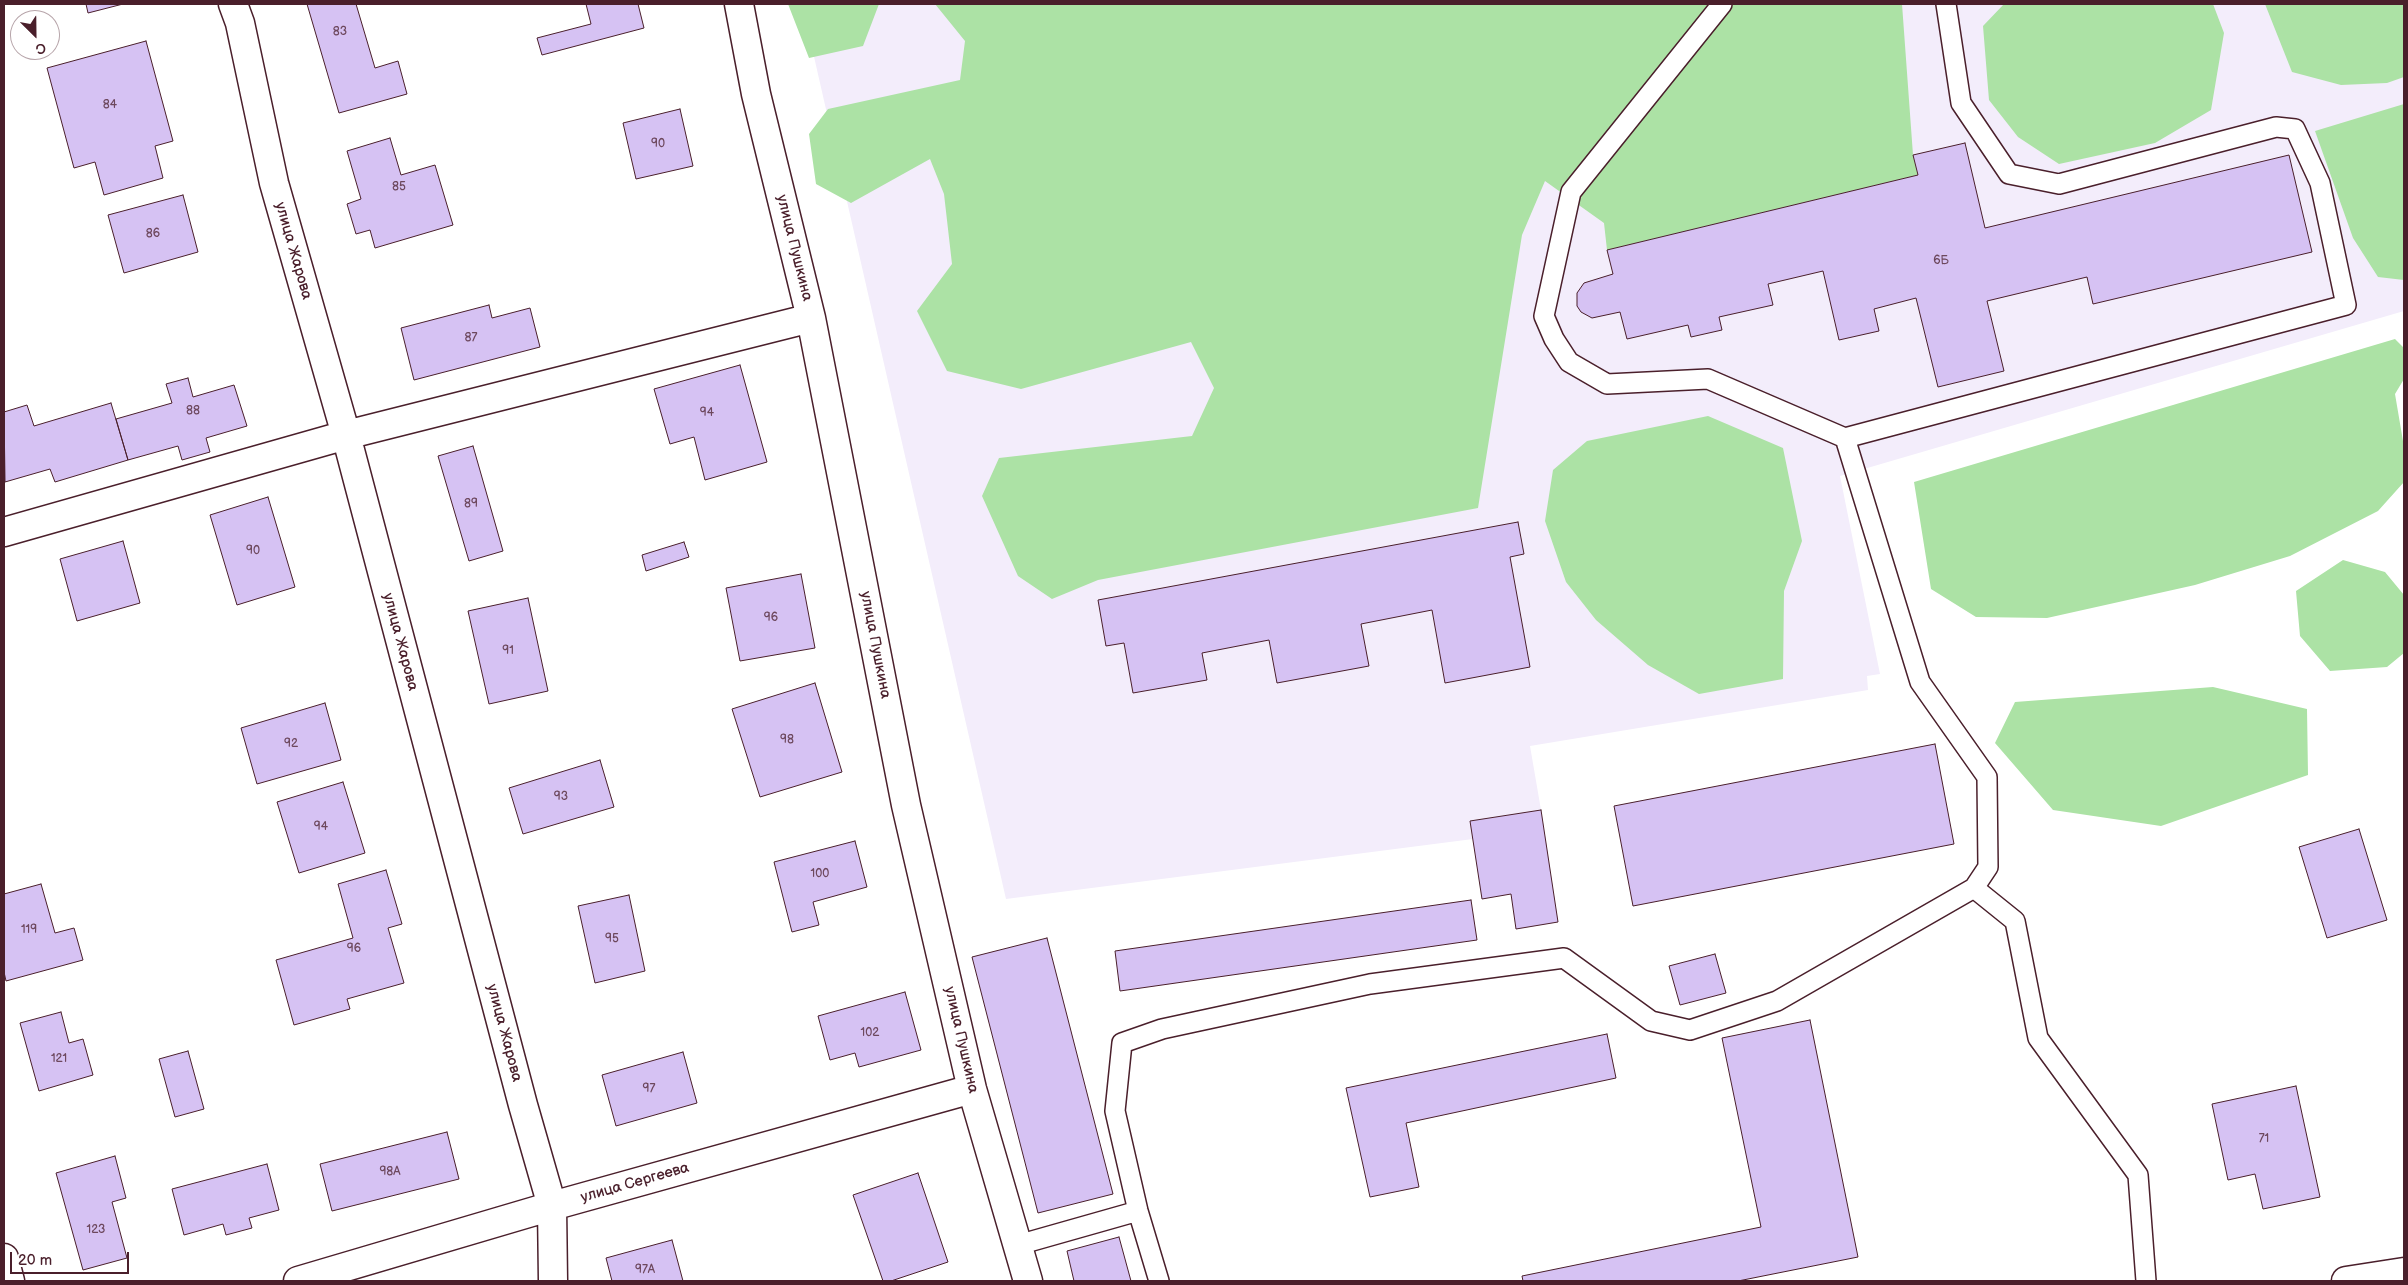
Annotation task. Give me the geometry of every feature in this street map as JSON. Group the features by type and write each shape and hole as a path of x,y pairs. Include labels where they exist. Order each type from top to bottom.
{"street":[{"name":"улица Жарова","path":"233,4 240,23 274,183 346,435 522,1105 552,1206 553,1281"},
{"name":"улица Пушкина","path":"739,4 756,94 811,318 906,805 972,1089 1028,1281"},
{"path":"4,532 346,435 811,318"},
{"name":"улица Сергеева","path":"298,1281 552,1206 972,1089"},
{"path":"4,1258 10,1281"},
{"path":"2346,1281 2404,1272"}],"lane":[{"path":"1722,4 1571,192 1544,316 1554,339 1569,362 1607,384 1708,379 1845,438 2346,305 2320,183 2295,129 2276,127 2059,184 2009,174 1961,103 1946,4"},
{"path":"1159,1281 1138,1211 1115,1111 1122,1043 1162,1029 1370,984 1564,958 1651,1021 1690,1030 1777,1001 1974,888 1988,867 1987,778 1920,682 1845,438"},
{"path":"1974,888 2015,921 2038,1038 2138,1175 2146,1281"},
{"path":"1018,1245 1138,1211"}],"shaded area":[{"path":"802,4 2404,4 2404,311 1840,476 1880,674 1867,676 1868,690 1530,746 1541,810 1470,821 1473,839 1006,899"}],"green space":[{"path":"788,4 879,4 863,46 809,58"},
{"path":"935,4 1902,4 1913,155 1918,175 1607,250 1604,223 1545,181 1522,235 1478,508 1098,580 1052,599 1018,576 982,496 999,458 1192,436 1214,388 1191,342 1021,389 947,371 917,311 952,264 944,194 930,159 851,203 816,184 809,134 828,109 960,80 965,41"},
{"path":"2004,4 2213,4 2224,33 2211,110 2155,143 2059,164 2018,137 1989,100 1983,26"},
{"path":"2265,4 2404,4 2404,77 2387,83 2341,85 2292,72"},
{"path":"2404,104 2404,280 2378,277 2353,238 2315,131"},
{"path":"2395,339 2404,348 2404,379 2395,394 2404,447 2404,482 2378,511 2290,556 2195,585 2047,618 1976,617 1931,589 1914,482"},
{"path":"1708,416 1783,448 1802,541 1784,591 1783,679 1699,694 1648,665 1596,620 1566,582 1545,521 1553,470 1587,441"},
{"path":"2343,560 2385,572 2404,595 2404,653 2387,667 2330,671 2300,636 2296,591"},
{"path":"2213,687 2307,709 2308,775 2161,826 2053,810 1995,743 2015,702"}],"building":[{"path":"86,4 123,4 88,13"},
{"path":"307,4 356,4 375,68 398,61 407,94 339,113"},
{"path":"586,4 638,4 644,28 542,55 537,38 591,24"},
{"path":"146,41 173,141 155,146 163,178 104,195 95,162 74,168 47,68"},
{"path":"680,109 693,166 636,179 623,123"},
{"path":"390,138 401,175 435,165 453,225 375,248 370,230 356,234 347,204 361,199 347,151"},
{"path":"1965,143 1985,228 2289,155 2312,252 2093,304 2087,277 1987,301 2004,371 1938,387 1916,298 1874,309 1879,331 1839,340 1823,271 1768,284 1773,305 1719,317 1722,330 1691,337 1688,325 1627,339 1620,312 1592,318 1581,312 1577,306 1577,293 1584,283 1613,274 1607,250 1918,175 1913,155"},
{"path":"183,195 198,252 124,273 108,215"},
{"path":"489,305 492,318 530,308 540,347 414,380 401,328"},
{"path":"740,365 767,462 705,480 694,437 670,444 654,389"},
{"path":"188,378 193,397 234,385 247,426 206,438 210,452 182,460 178,446 128,460 116,419 172,403 166,384"},
{"path":"111,403 128,460 55,482 50,469 5,482 4,412 27,405 34,426"},
{"path":"473,446 503,551 469,561 438,456"},
{"path":"268,497 295,587 237,605 210,515"},
{"path":"1518,522 1524,554 1510,557 1530,667 1445,683 1432,610 1361,624 1369,666 1277,683 1269,640 1202,653 1207,680 1133,693 1124,643 1106,646 1098,600"},
{"path":"123,541 140,603 77,621 60,559"},
{"path":"684,542 689,557 646,571 642,555"},
{"path":"801,574 815,648 740,661 726,588"},
{"path":"528,598 548,691 489,704 468,611"},
{"path":"815,683 842,772 760,797 732,709"},
{"path":"325,703 341,760 257,784 241,728"},
{"path":"1935,744 1954,844 1633,906 1614,806"},
{"path":"600,760 614,807 523,834 509,788"},
{"path":"343,782 365,853 299,873 277,802"},
{"path":"1541,810 1558,922 1516,929 1511,894 1482,899 1470,821"},
{"path":"2359,829 2387,920 2327,938 2299,847"},
{"path":"855,841 867,887 813,902 819,925 792,932 774,862"},
{"path":"386,870 402,924 388,928 404,983 347,999 350,1009 294,1025 276,960 353,938 338,884"},
{"path":"41,884 55,933 74,928 83,960 6,981 4,972 4,894"},
{"path":"629,895 645,971 595,983 578,906"},
{"path":"1471,900 1477,940 1120,991 1115,951"},
{"path":"1047,938 1113,1194 1038,1213 972,957"},
{"path":"1715,954 1726,993 1680,1005 1669,966"},
{"path":"905,992 921,1050 859,1067 855,1053 830,1060 818,1016"},
{"path":"61,1012 69,1043 83,1039 93,1075 39,1091 20,1023"},
{"path":"1810,1020 1858,1257 1738,1281 1523,1281 1522,1276 1761,1227 1722,1038"},
{"path":"1607,1034 1616,1078 1406,1123 1419,1187 1370,1197 1346,1088"},
{"path":"188,1051 204,1109 175,1117 159,1059"},
{"path":"683,1052 697,1103 616,1126 602,1075"},
{"path":"2296,1086 2320,1197 2263,1209 2255,1174 2228,1180 2212,1104"},
{"path":"447,1132 459,1179 332,1211 320,1164"},
{"path":"115,1156 126,1198 112,1202 127,1258 83,1270 56,1173"},
{"path":"267,1164 279,1210 249,1218 252,1228 226,1235 223,1224 184,1235 172,1189"},
{"path":"918,1173 948,1262 891,1281 883,1281 853,1195"},
{"path":"1119,1237 1131,1281 1074,1281 1067,1251"},
{"path":"672,1240 683,1281 612,1281 606,1258"}]}
